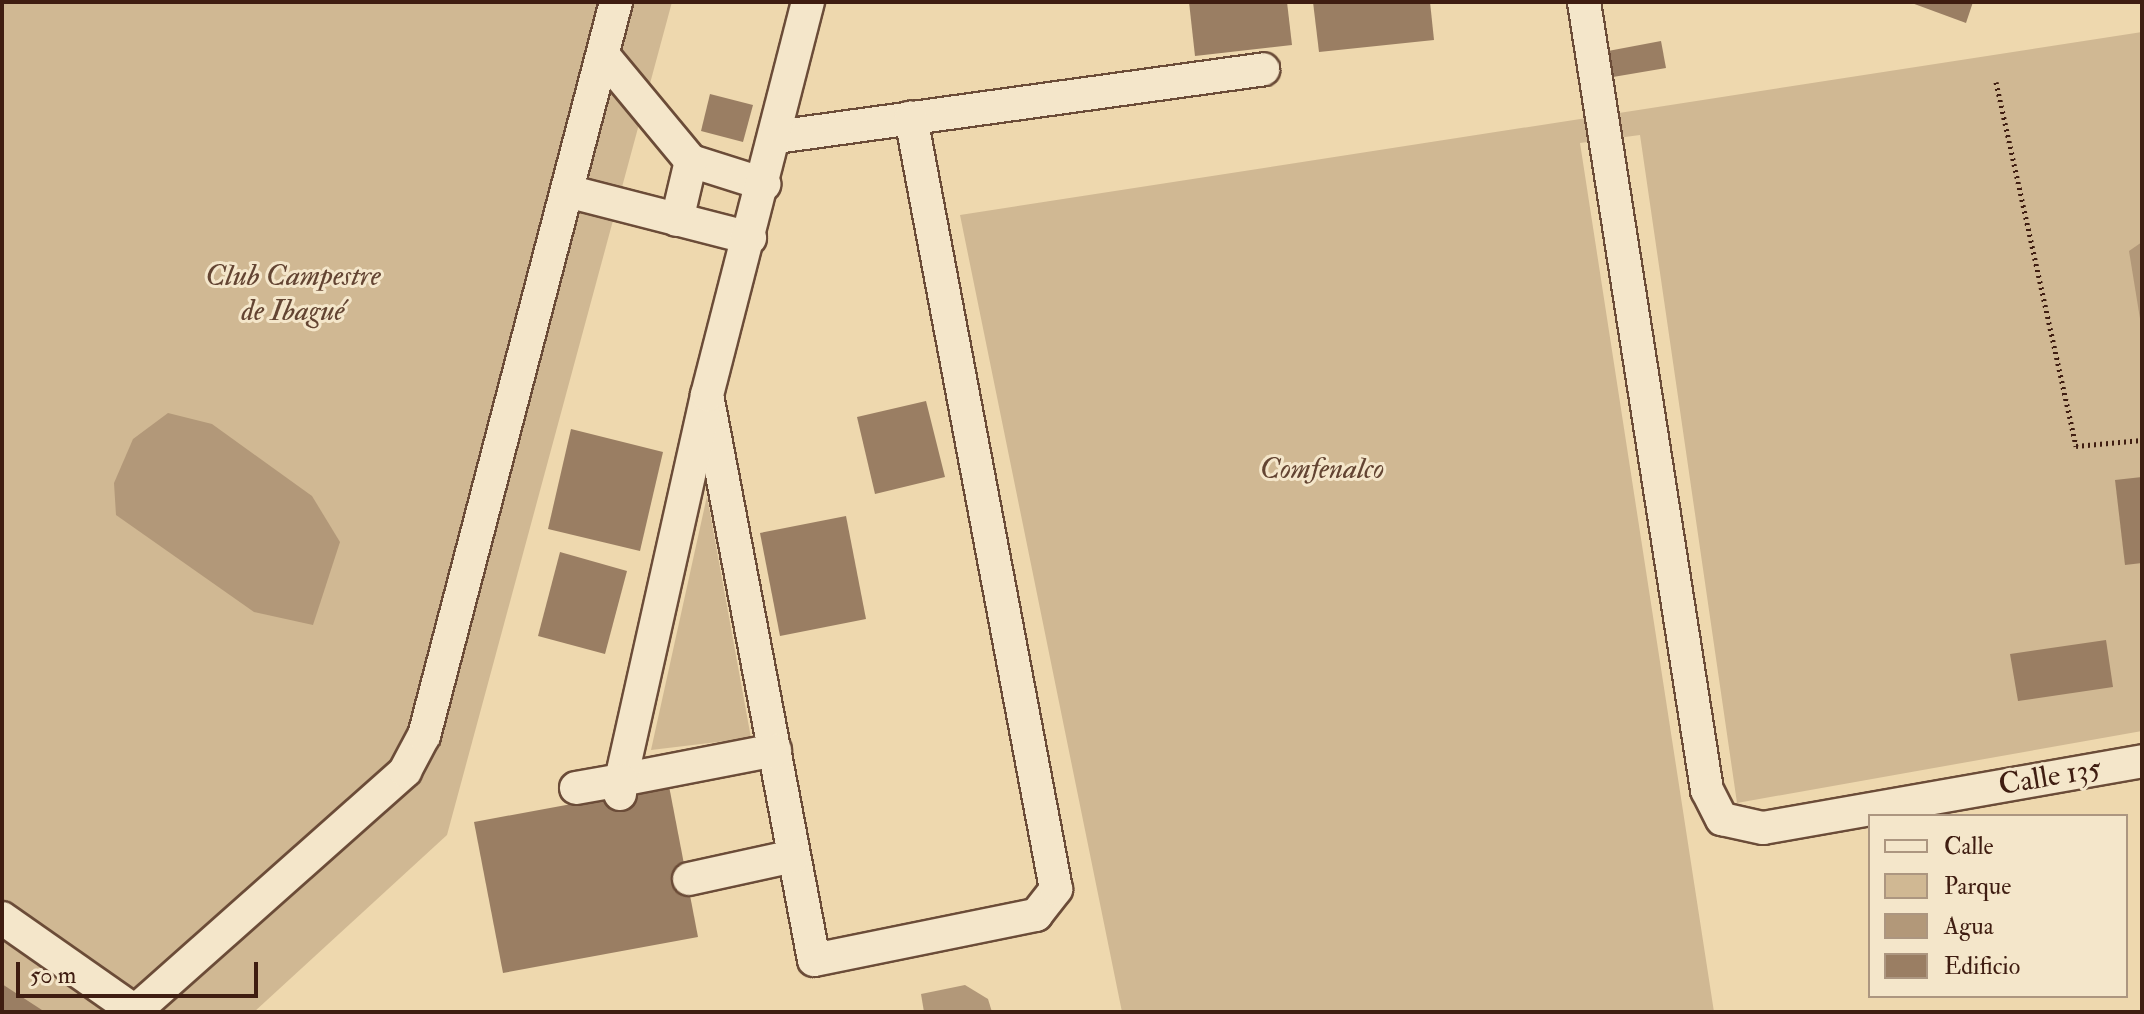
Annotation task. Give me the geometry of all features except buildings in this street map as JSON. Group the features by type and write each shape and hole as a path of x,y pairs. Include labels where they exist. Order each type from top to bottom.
{"street":[{"path":"2,918 135,1011 405,771 424,736 616,2"},
{"path":"620,787 707,395 764,184 808,2"},
{"name":"Calle 135","path":"1584,2 1707,790 1722,819 1763,828 2142,761"},
{"path":"603,55 691,161 764,184"},
{"path":"776,137 1263,69"},
{"path":"707,395 814,960 1036,915 1056,889 911,118"},
{"path":"677,220 691,161"},
{"path":"567,191 750,238"},
{"path":"576,788 620,787 775,750"},
{"path":"689,879 794,856"}],"path":[{"path":"1996,82 2076,446 2142,440"}],"green space":[{"name":"Club Campestre de Ibagué","path":"2,2 672,2 447,835 254,1012 2,1012"},
{"name":"Comfenalco","path":"2142,32 2142,731 1737,803 1640,135 1580,143 1714,1012 1122,1012 960,215"},
{"path":"707,496 751,738 651,750"}],"water":[{"path":"2142,242 2142,331 2129,251"},
{"path":"168,413 212,424 312,496 340,542 313,625 254,612 116,515 114,483 133,439"},
{"path":"965,985 988,999 992,1012 924,1012 921,994"}]}
